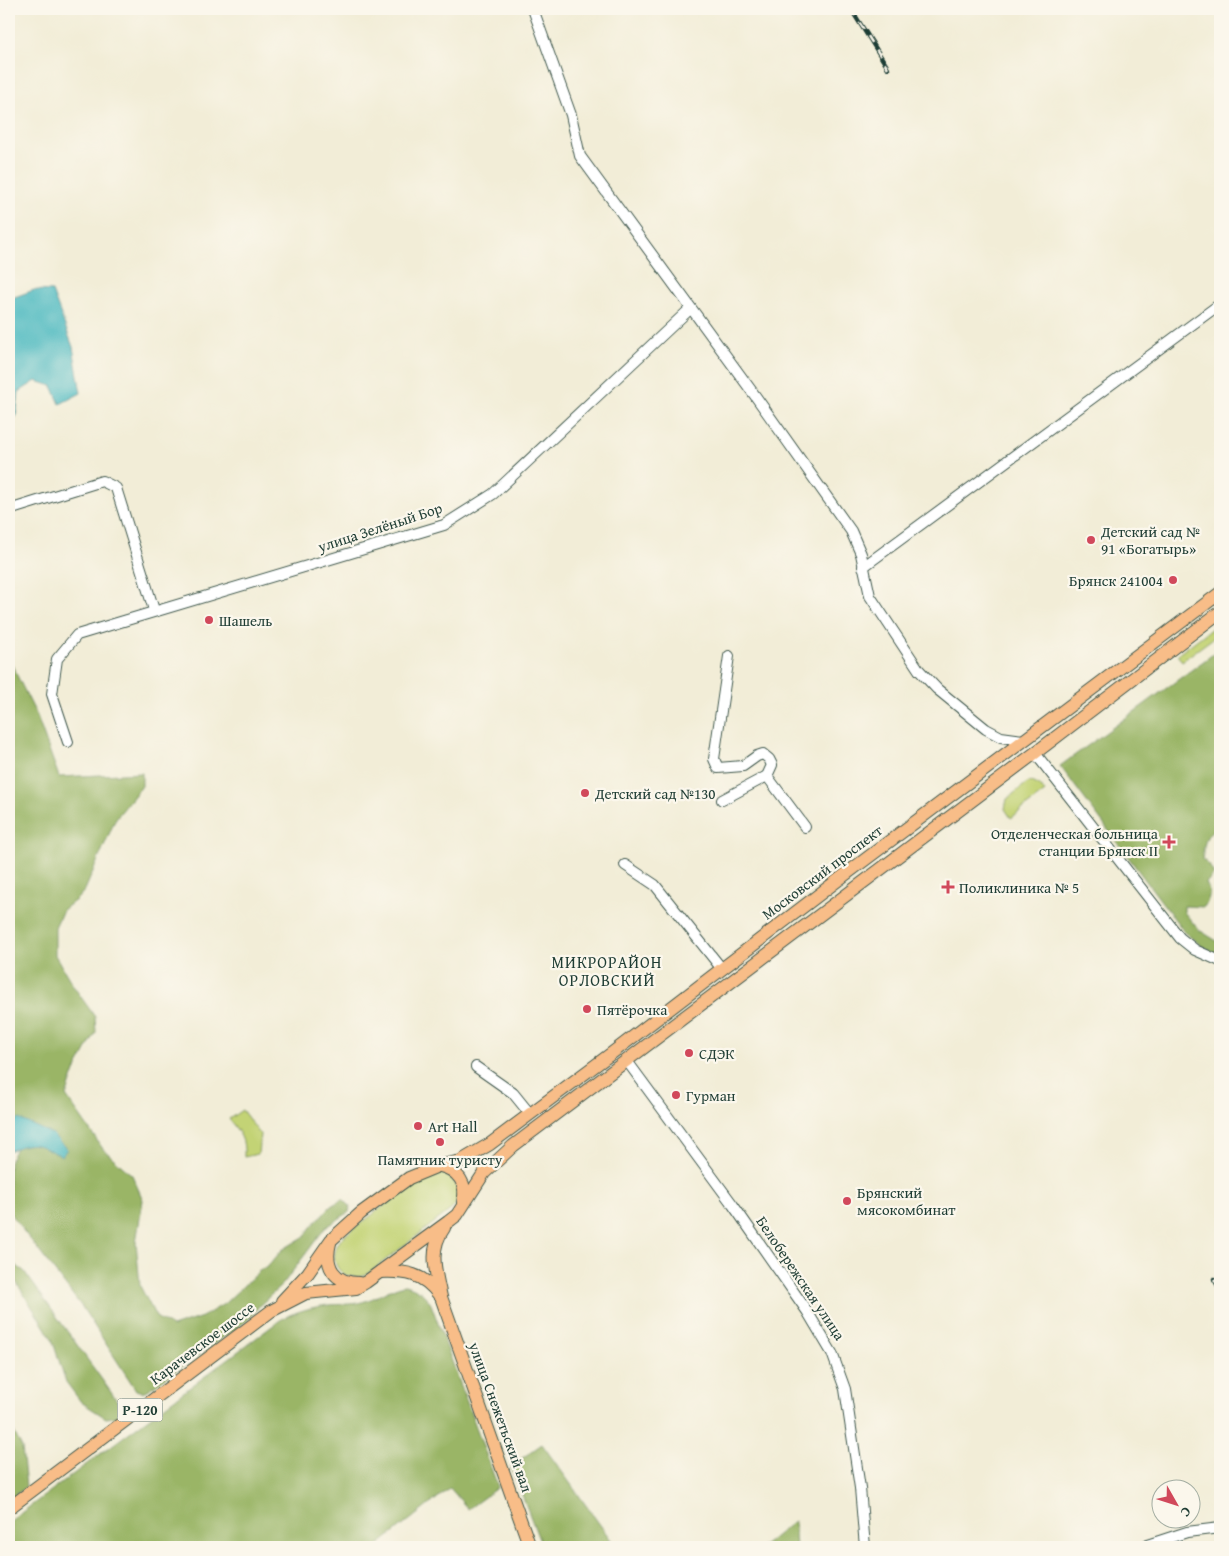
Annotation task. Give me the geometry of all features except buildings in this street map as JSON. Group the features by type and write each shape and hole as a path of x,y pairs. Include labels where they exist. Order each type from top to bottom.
{"main road":[{"name":"Московский проспект","path":"271,1311 308,1273 331,1240 361,1213 409,1178 438,1166 461,1161 472,1155 530,1114 1220,593"},
{"path":"271,1311 306,1293 356,1288 448,1222 462,1207 484,1173 497,1159 1220,612"},
{"path":"1023,740 1035,753"},
{"path":"438,1166 448,1168 459,1176 465,1197 462,1207"},
{"name":"улица Снежетьский вал","path":"448,1222 439,1236 434,1253 441,1297 530,1547"},
{"path":"331,1240 328,1257 331,1270 338,1278 347,1282 366,1282"},
{"name":"улица Снежетьский вал","path":"380,1272 397,1271 417,1275 432,1285 441,1297"},
{"name":"Карачевское шоссе","path":"9,1508 271,1311"}],"street":[{"path":"533,9 570,115 580,156 851,531 858,546 870,596 919,670 937,689 986,729 1001,738 1023,740"},
{"path":"863,567 1220,304"},
{"name":"улица Зелёный Бор","path":"68,742 52,694 57,659 77,634 444,525 493,494 690,308"},
{"path":"9,510 102,481 116,488 154,610"},
{"path":"722,800 767,776 772,765 764,754 757,756 743,766 718,768 714,759 729,656"},
{"path":"1035,753 1180,938 1195,950 1220,961"},
{"path":"767,776 805,827"},
{"path":"625,865 655,885 722,969"},
{"name":"Белобережская улица","path":"627,1061 808,1311 832,1353 846,1389 860,1488 865,1547"},
{"path":"476,1067 513,1093 530,1114"},
{"path":"1141,1547 1187,1532 1220,1528"}],"green space":[{"path":"1220,622 1220,633 1182,661 1177,655"},
{"name":"Отделенческая больница станции Брянск II","path":"1220,649 1220,826 1208,835 1202,859 1209,865 1214,874 1206,883 1209,895 1204,907 1184,906 1184,912 1199,930 1220,943 1220,955 1202,946 1185,933 1060,766"},
{"path":"9,659 36,714 59,777 142,773 142,786 116,818 85,890 63,910 55,927 55,955 95,1017 96,1032 75,1071 66,1096 103,1149 132,1175 143,1200 136,1242 140,1286 156,1317 172,1327 202,1317 224,1304 258,1272 271,1263 282,1250 305,1236 331,1206 343,1199 350,1206 349,1212 325,1228 283,1284 259,1306 248,1320 148,1390 142,1392 136,1390 82,1307 9,1212 9,1162 18,1144 17,1126 9,1120"},
{"path":"1032,782 1040,786 1045,792 1011,818 1005,809 1007,799 1027,783"},
{"path":"242,1110 260,1134 258,1154 244,1157 244,1145 241,1136 229,1119"},
{"path":"437,1172 449,1177 456,1185 458,1196 453,1208 366,1275 348,1276 337,1267 335,1253 337,1245 343,1237 423,1176"},
{"path":"9,1261 24,1271 123,1409 122,1414 106,1418 81,1402 66,1382 52,1339 13,1277 9,1275"},
{"path":"405,1285 420,1292 431,1304 498,1487 468,1509 450,1488 376,1547 9,1547 9,1522 283,1318 316,1307 362,1302"},
{"path":"9,1422 22,1448 26,1487 9,1500"},
{"path":"542,1444 616,1547 542,1547 511,1466"},
{"path":"794,1521 796,1547 762,1547"}],"water":[{"path":"34,290 52,291 73,347 81,393 60,404 52,386 36,381 19,392 16,417 9,420 9,299"},
{"path":"19,1119 52,1134 67,1149 62,1156 41,1146 31,1144 9,1151 9,1123"}],"railway":[{"path":"851,9 888,68"},
{"path":"1214,1279 1220,1289"}],"place":[{"name":"Детский сад № 91 «Богатырь»","path":"1091,540"},
{"name":"Брянск 241004","path":"1173,580"},
{"name":"Шашель","path":"209,620"},
{"name":"Детский сад №130","path":"585,793"},
{"name":"Отделенческая больница станции Брянск II","path":"1169,842"},
{"name":"Поликлиника № 5","path":"948,887"},
{"name":"Пятёрочка","path":"587,1009"},
{"name":"СДЭК","path":"689,1053"},
{"name":"Гурман","path":"676,1095"},
{"name":"Art Hall","path":"418,1126"},
{"name":"Памятник туристу","path":"440,1142"},
{"name":"Брянский мясокомбинат","path":"847,1201"}],"district":[{"name":"МИКРОРАЙОН ОРЛОВСКИЙ","path":"607,971"}]}
